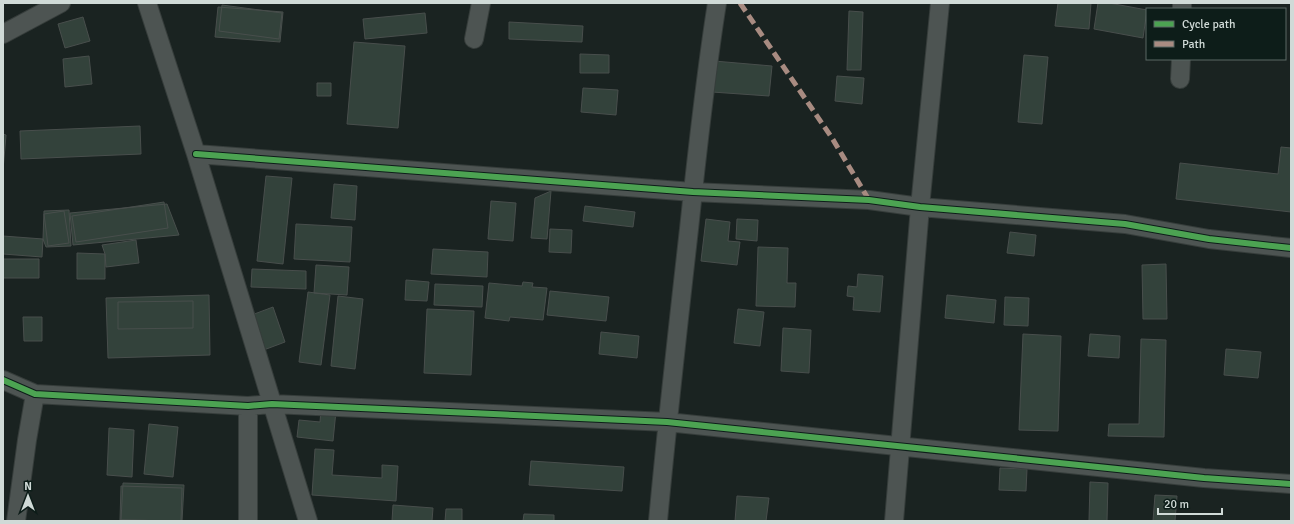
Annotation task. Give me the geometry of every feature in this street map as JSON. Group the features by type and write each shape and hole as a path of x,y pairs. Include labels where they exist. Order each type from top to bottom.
{"street":[{"path":"3,34 61,3"},
{"path":"147,3 196,154 308,521"},
{"path":"474,39 481,3"},
{"path":"658,521 667,422 708,56 717,3"},
{"path":"894,521 920,207 940,3"},
{"path":"1180,79 1181,60"},
{"path":"196,154 693,192 870,200 920,207 1125,224 1209,238 1291,248"},
{"path":"3,380 35,394 248,406 272,404 667,422 1204,478 1291,484"},
{"path":"16,521 35,394"},
{"path":"248,406 248,521"}],"building":[{"path":"1058,3 1091,3 1089,29 1055,26"},
{"path":"1098,3 1109,3 1146,10 1143,38 1094,29"},
{"path":"222,5 282,13 279,39 219,31"},
{"path":"218,7 283,12 280,42 215,37"},
{"path":"849,11 863,12 861,70 847,70"},
{"path":"425,13 427,33 365,39 363,19"},
{"path":"83,17 90,41 65,48 58,24"},
{"path":"509,22 583,26 582,42 509,39"},
{"path":"354,42 405,46 398,128 347,124"},
{"path":"580,54 609,55 609,73 580,73"},
{"path":"1024,55 1048,57 1042,124 1018,122"},
{"path":"89,56 92,84 65,87 63,59"},
{"path":"714,61 772,66 769,96 712,92"},
{"path":"837,76 864,78 862,104 835,101"},
{"path":"317,83 331,83 331,96 317,96"},
{"path":"583,88 618,90 616,115 581,112"},
{"path":"140,126 141,154 21,159 20,131"},
{"path":"3,134 6,135 3,170"},
{"path":"1281,147 1291,148 1291,212 1176,199 1180,163 1278,174"},
{"path":"266,176 292,178 283,264 257,261"},
{"path":"334,184 357,186 355,220 331,218"},
{"path":"551,191 547,239 531,238 535,198"},
{"path":"491,201 516,203 513,241 488,239"},
{"path":"164,202 168,228 76,242 72,216"},
{"path":"167,204 179,235 73,245 70,213"},
{"path":"585,206 635,212 633,227 583,221"},
{"path":"69,210 71,246 46,247 43,239 44,211"},
{"path":"64,211 69,243 48,246 44,214"},
{"path":"706,219 730,222 728,241 740,242 737,265 701,261"},
{"path":"737,219 758,220 757,241 736,239"},
{"path":"296,224 352,227 350,262 294,259"},
{"path":"550,229 572,230 571,253 549,252"},
{"path":"1010,232 1036,235 1034,256 1007,253"},
{"path":"3,236 43,239 42,257 3,254"},
{"path":"136,240 139,263 106,267 105,254 102,245"},
{"path":"758,247 788,248 787,283 796,283 795,307 756,306"},
{"path":"433,249 488,252 487,277 431,274"},
{"path":"77,253 105,254 105,279 77,279"},
{"path":"3,259 39,259 39,278 3,278"},
{"path":"1166,264 1167,319 1143,319 1142,265"},
{"path":"316,265 349,267 347,295 314,293"},
{"path":"252,269 306,271 306,289 251,287"},
{"path":"858,274 883,276 880,312 853,310 854,297 847,296 848,286 857,287"},
{"path":"406,280 429,282 427,301 405,300"},
{"path":"523,282 533,283 532,287 547,288 543,320 510,317 509,321 485,318 489,283 522,286"},
{"path":"435,284 483,286 482,307 434,305"},
{"path":"550,291 609,297 606,321 547,315"},
{"path":"308,292 330,295 321,365 299,362"},
{"path":"209,295 210,355 108,358 106,298"},
{"path":"947,295 996,300 994,323 945,318"},
{"path":"338,296 363,299 355,369 331,366"},
{"path":"1005,297 1029,298 1028,326 1004,325"},
{"path":"193,301 193,328 118,329 118,302"},
{"path":"273,307 285,342 261,351 249,316"},
{"path":"427,309 474,311 471,375 424,373"},
{"path":"738,309 764,312 760,346 734,343"},
{"path":"23,317 42,317 42,341 24,341"},
{"path":"783,328 811,330 809,373 781,371"},
{"path":"601,332 639,336 637,358 599,354"},
{"path":"1023,334 1061,336 1058,431 1019,430"},
{"path":"1090,334 1120,336 1119,358 1088,356"},
{"path":"1141,339 1166,340 1164,437 1108,436 1109,424 1139,424"},
{"path":"1226,349 1261,352 1258,378 1224,375"},
{"path":"321,410 336,411 333,441 297,437 299,420 320,422"},
{"path":"149,424 178,427 173,477 144,474"},
{"path":"109,428 134,430 132,477 107,475"},
{"path":"315,449 334,450 332,475 382,478 382,465 398,466 396,501 312,495"},
{"path":"531,461 624,467 622,491 529,485"},
{"path":"1000,468 1027,469 1026,491 999,490"},
{"path":"1090,482 1108,483 1107,521 1089,521"},
{"path":"123,483 184,485 182,521 121,520"},
{"path":"121,486 182,488 181,521 120,520"},
{"path":"1155,495 1177,496 1175,521 1153,521"},
{"path":"737,496 769,498 766,521 735,521"},
{"path":"393,505 433,508 432,521 392,521"},
{"path":"446,509 462,509 462,521 445,521"},
{"path":"524,514 554,515 554,521 523,521"}],"marked path":[{"path":"740,3 832,138 869,200"}],"cycle path":[{"path":"196,154 693,192 869,200 920,207 1125,224 1209,239 1291,248"},
{"path":"3,380 35,394 248,406 272,404 667,422 1204,478 1291,484"}]}
